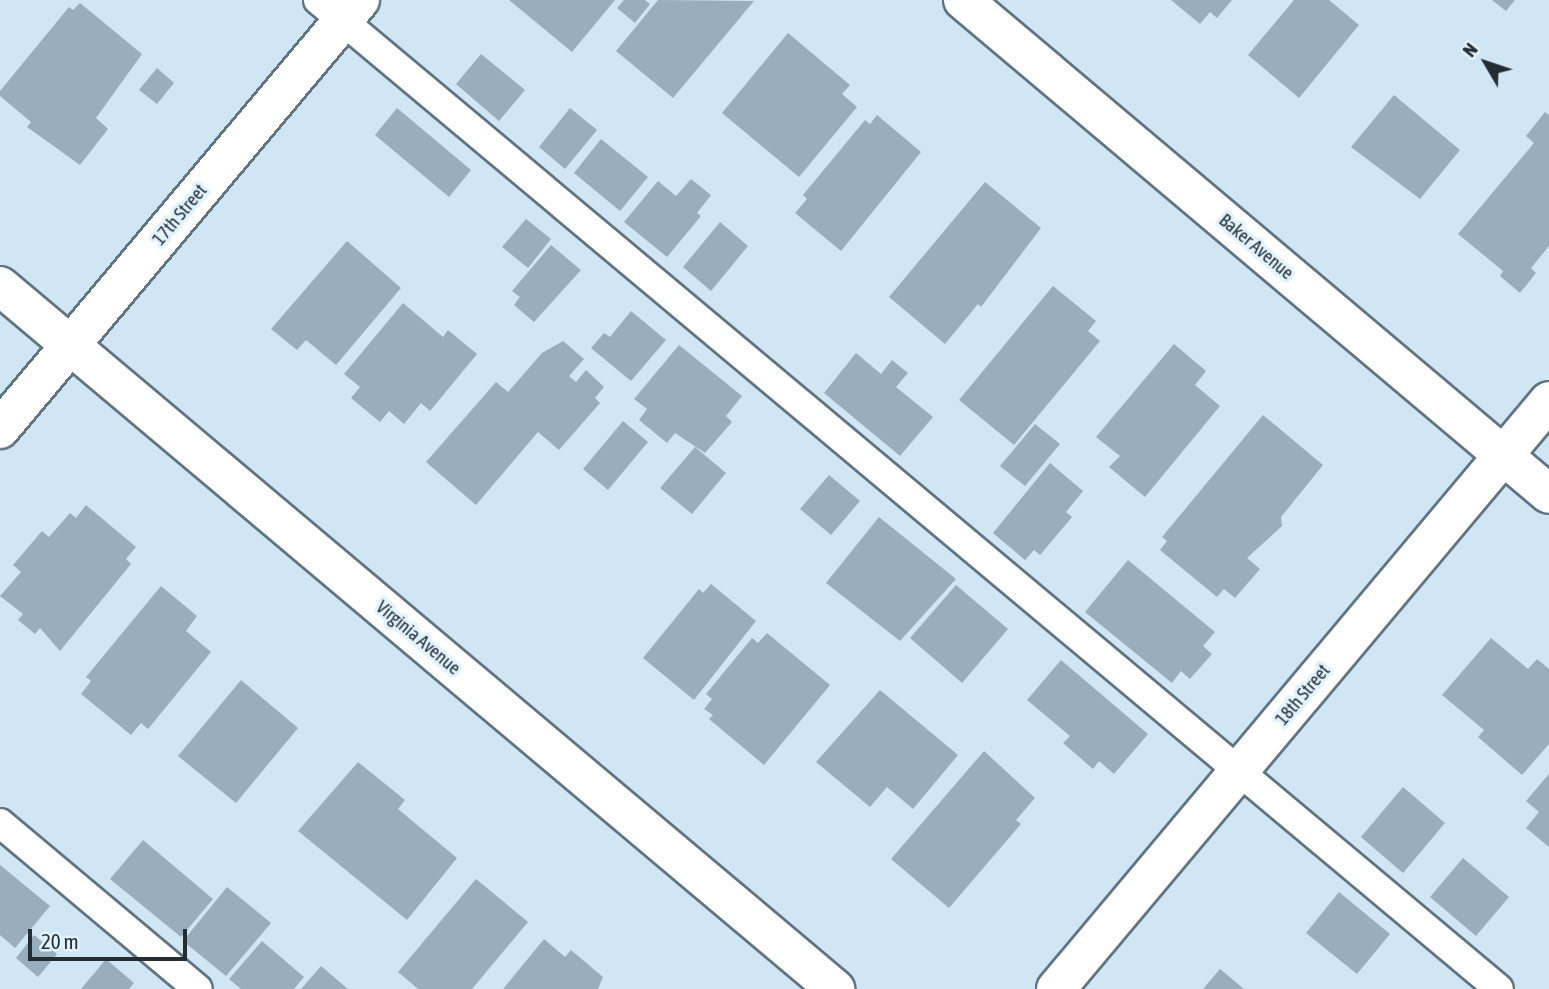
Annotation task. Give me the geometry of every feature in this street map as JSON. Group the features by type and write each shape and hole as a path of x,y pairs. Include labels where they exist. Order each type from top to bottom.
{"street":[{"name":"Baker Avenue","path":"963,0 1549,494"},
{"name":"17th Street","path":"0,429 71,346 340,7"},
{"name":"Virginia Avenue","path":"0,286 835,989"},
{"name":"18th Street","path":"1056,989 1549,401"}],"lane":[{"path":"340,7 1499,989"},
{"path":"0,823 198,989"}],"building":[{"path":"509,0 615,0 572,52"},
{"path":"624,0 645,0 650,4 635,23 617,8"},
{"path":"658,0 754,1 673,98 616,51"},
{"path":"1171,0 1232,0 1217,18 1210,12 1200,24"},
{"path":"1294,0 1329,0 1359,25 1299,98 1248,55"},
{"path":"1492,0 1515,0 1506,11"},
{"path":"80,3 142,54 96,118 108,129 80,165 27,127 31,122 0,96 0,91 69,7 73,10"},
{"path":"788,33 850,85 842,94 857,107 799,177 722,113"},
{"path":"481,54 525,90 499,121 456,84"},
{"path":"157,68 174,83 157,104 139,90"},
{"path":"1394,95 1460,150 1420,199 1351,147"},
{"path":"397,108 471,170 449,197 375,135"},
{"path":"570,108 597,130 565,169 539,147"},
{"path":"1545,112 1549,115 1549,246 1531,268 1536,273 1520,293 1500,276 1503,271 1458,234 1534,143 1526,136"},
{"path":"877,115 921,152 841,251 795,213 807,199 803,195 865,120 870,124"},
{"path":"601,139 648,177 620,211 574,173"},
{"path":"691,179 711,195 697,213 701,216 667,257 624,222 658,181 676,196"},
{"path":"985,182 1041,228 981,307 978,304 945,344 889,297"},
{"path":"526,219 551,239 528,268 502,247"},
{"path":"720,222 748,246 711,291 683,267"},
{"path":"347,241 401,288 336,365 306,340 297,350 271,329"},
{"path":"551,245 581,270 534,322 514,305 520,297 512,291"},
{"path":"1053,286 1096,321 1088,331 1100,341 1014,445 959,400"},
{"path":"403,303 443,337 448,330 477,354 430,411 421,403 404,424 389,411 380,422 351,398 360,387 344,374"},
{"path":"631,311 666,340 631,381 591,348 604,333 610,337"},
{"path":"563,341 584,359 569,376 576,382 586,370 604,387 595,398 600,403 559,450 538,432 476,505 426,462 496,382 508,392 542,353"},
{"path":"1174,344 1206,371 1195,385 1220,406 1145,497 1109,467 1120,456 1096,437"},
{"path":"679,345 742,396 726,416 732,422 705,453 675,433 667,443 639,420 647,409 634,399"},
{"path":"856,353 881,374 892,360 908,373 896,387 933,417 900,456 824,393"},
{"path":"1263,415 1323,465 1281,517 1282,526 1247,558 1260,569 1235,598 1224,589 1217,597 1160,550 1167,541 1162,537"},
{"path":"623,421 648,442 608,490 583,469"},
{"path":"1035,424 1060,444 1025,486 1000,466"},
{"path":"695,447 726,473 692,514 660,488"},
{"path":"1050,463 1083,491 1066,512 1072,517 1040,555 1034,550 1025,560 993,533"},
{"path":"829,475 860,501 831,535 800,509"},
{"path":"86,505 136,547 126,559 131,564 60,651 40,628 35,634 18,620 23,614 0,596 21,572 13,565 42,531 49,537 70,513 76,518"},
{"path":"879,517 956,579 900,641 826,583"},
{"path":"1128,560 1215,632 1203,646 1212,654 1190,679 1181,671 1172,683 1085,612"},
{"path":"711,584 756,621 694,700 643,658 699,589 703,593"},
{"path":"956,585 1008,629 962,683 910,638"},
{"path":"161,586 197,616 186,631 211,652 148,729 141,723 131,735 81,694 91,681 86,677"},
{"path":"767,633 830,685 764,765 709,719 713,715 704,709 712,699 706,694 752,638 758,643"},
{"path":"1491,638 1528,669 1537,659 1549,669 1549,744 1522,775 1478,737 1484,730 1442,695"},
{"path":"1061,660 1148,734 1114,774 1099,761 1093,769 1063,743 1070,736 1027,700"},
{"path":"241,680 298,728 236,803 178,756"},
{"path":"880,690 958,755 913,809 887,787 870,807 816,762"},
{"path":"984,751 1035,798 1016,820 1021,824 949,908 891,859"},
{"path":"358,762 405,800 398,809 457,858 407,920 298,831"},
{"path":"1549,774 1549,847 1526,828 1539,812 1526,801"},
{"path":"1403,787 1445,823 1403,873 1361,837"},
{"path":"143,840 213,899 181,937 110,879"},
{"path":"1463,858 1509,897 1476,936 1430,897"},
{"path":"0,865 50,906 15,948 0,935"},
{"path":"476,879 528,922 472,989 418,989 398,972"},
{"path":"227,887 271,923 226,976 183,941"},
{"path":"1339,892 1390,934 1357,974 1306,933"},
{"path":"34,935 57,954 38,977 16,958"},
{"path":"544,939 565,957 571,950 603,977 598,989 503,989"},
{"path":"262,941 304,977 294,989 241,989 229,979"},
{"path":"106,959 134,983 129,989 81,989"},
{"path":"321,966 348,989 301,989"},
{"path":"1220,969 1244,989 1203,989"}]}
